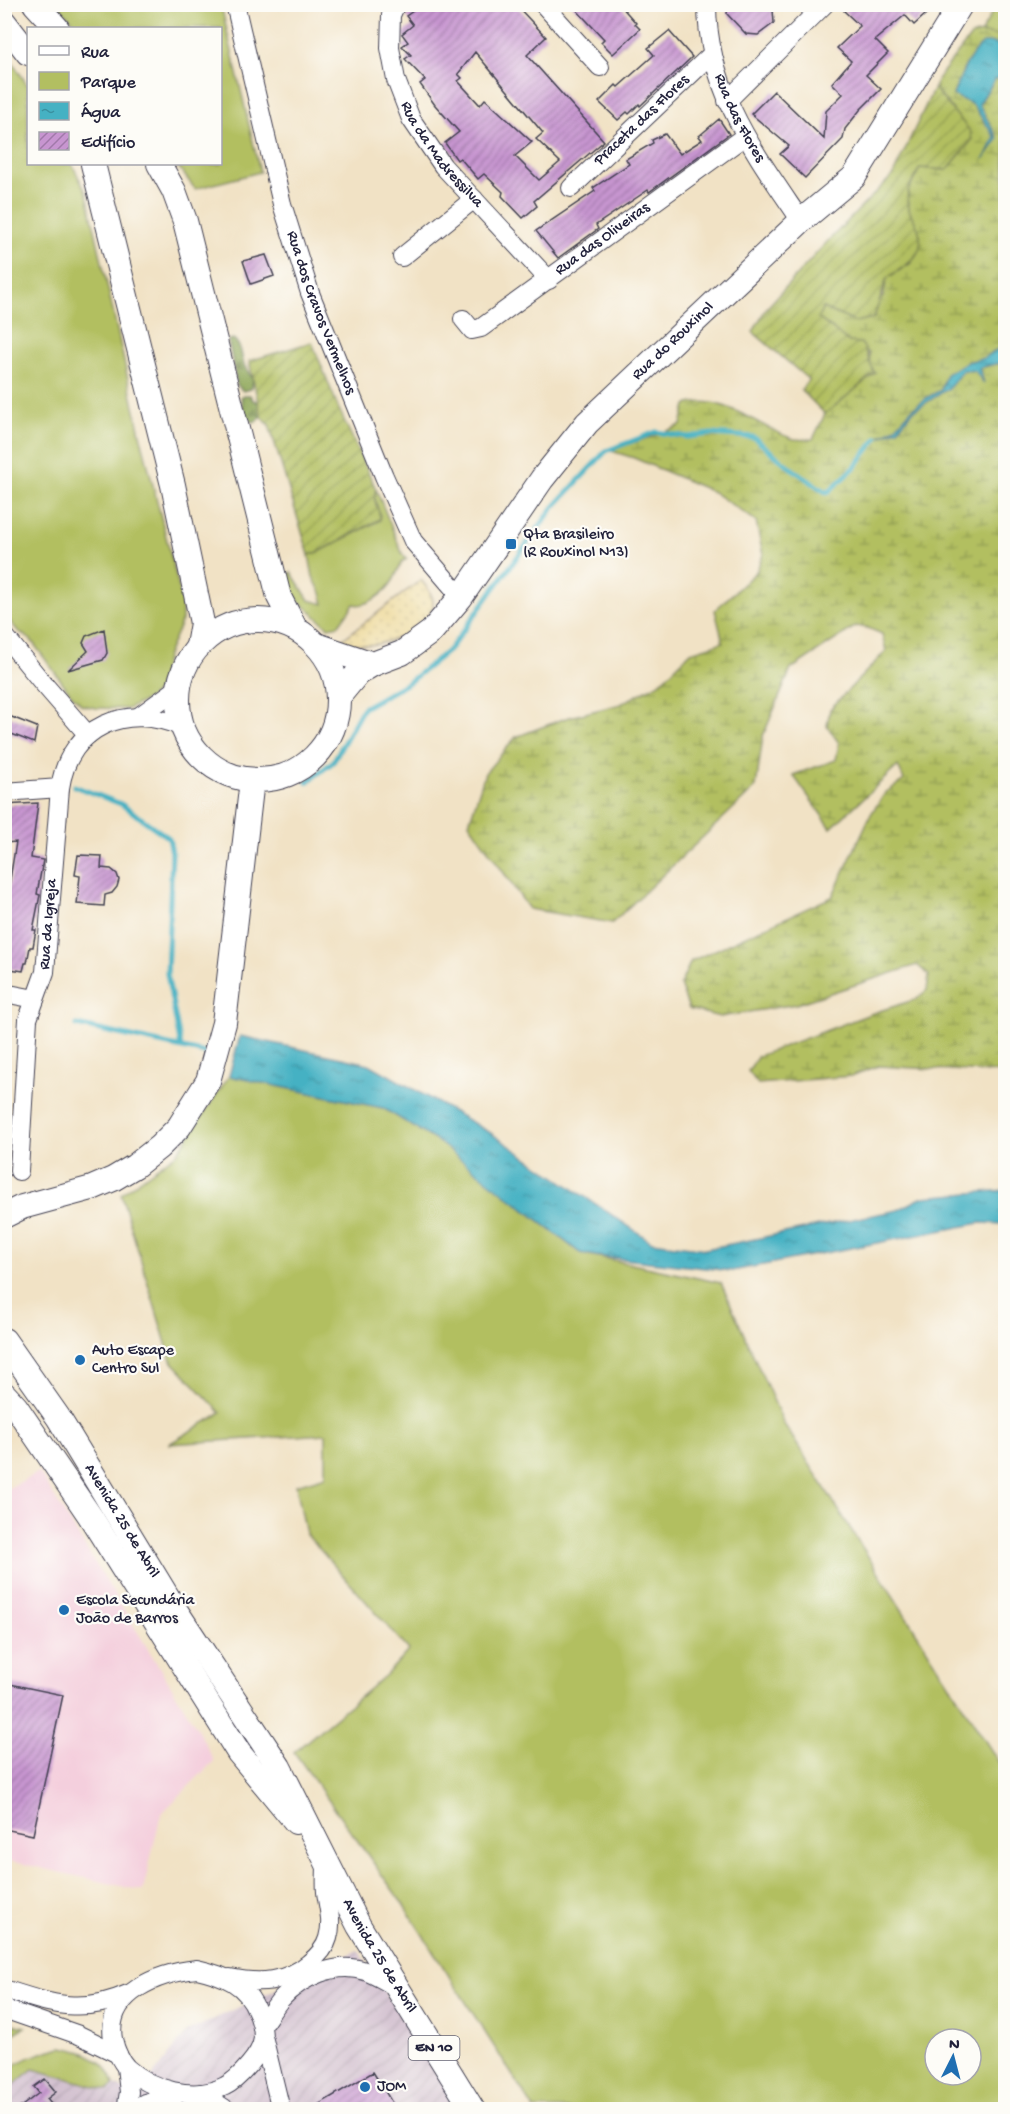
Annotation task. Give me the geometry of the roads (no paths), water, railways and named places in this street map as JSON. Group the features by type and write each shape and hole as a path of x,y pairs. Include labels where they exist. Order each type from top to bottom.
{"main road":[{"path":"35,4 56,27"},
{"name":"Rua do Rouxinol","path":"339,696 358,674 373,664 402,652 431,632 460,597 542,479 586,423 801,221 854,177 961,4"},
{"path":"4,22 27,52"},
{"path":"94,165 173,485 202,623 198,646"},
{"path":"160,165 174,191 185,221 279,597 295,628"},
{"path":"243,620 270,620 295,628 317,645 333,668 339,696 336,723 324,748 304,767 279,778 252,780 229,775 209,764 192,747 182,727 177,708 178,688 185,666 198,646 218,629 243,620"},
{"path":"317,645 373,664"},
{"path":"10,1210 92,1188 113,1179 143,1160 179,1127 210,1076 224,1023 252,780"},
{"name":"Avenida 25 de Abril","path":"4,1340 58,1417 176,1611 279,1767 358,1926 473,2109"},
{"name":"Avenida 25 de Abril","path":"4,1394 16,1407 90,1516 239,1753 326,1859"}],"street":[{"name":"Rua dos Cravos Vermelhos","path":"235,4 282,204 310,293 384,476 413,541 460,597"},
{"name":"Rua da Madressilva","path":"396,4 391,15 390,48 396,80 411,119 443,166 549,280"},
{"path":"543,4 600,67"},
{"name":"Rua das Flores","path":"707,4 712,54 727,101 745,136 801,221"},
{"path":"727,101 825,4"},
{"name":"Praceta das Flores","path":"571,188 712,54"},
{"name":"Rua das Oliveiras","path":"463,319 472,330 481,328 745,136"},
{"path":"402,257 474,199"},
{"path":"4,635 88,735"},
{"name":"Rua da Igreja","path":"138,717 178,688"},
{"name":"Rua da Igreja","path":"19,1171 28,1019 45,972 60,788 68,759 77,745 88,735 112,721 138,717 166,720 182,727"},
{"path":"4,792 60,788"},
{"path":"4,993 35,999"},
{"path":"4,1989 47,2003 84,2006 109,2003 153,1979 177,1971 197,1969 247,1982 280,1979 297,1973 321,1954 328,1938 331,1913 326,1893 326,1859"},
{"path":"132,2109 156,2099 225,2086 243,2072 258,2055 263,2033 281,1999 298,1984 329,1969 346,1968 364,1971 395,1986"},
{"path":"223,1976 245,1989 256,2008 281,2109"},
{"path":"126,2109 129,2092 122,2060 114,2042 113,2020 128,1994"},
{"path":"4,2009 89,2039 122,2060 149,2083 167,2090 194,2093 227,2109"}],"water":[{"path":"983,43 993,43 1006,48 1005,77 995,79 979,104 998,139 984,159 995,137 973,105 953,95 969,61"},
{"path":"1005,347 1005,359 999,363 979,368 984,383 975,371 963,370 949,388 913,411 898,429 877,438 895,428 911,410 941,390 946,374 967,362 984,358"},
{"path":"240,1036 369,1064 489,1132 652,1242 706,1249 898,1210 923,1197 1005,1190 1005,1224 980,1223 732,1271 580,1253 440,1143 383,1108 229,1076"}],"waterway":[{"path":"307,782 333,762 363,708 409,682 450,649 553,508 606,451 656,432 688,437 711,434 753,437 827,493 854,468 877,438"},
{"path":"74,786 121,804 169,838 172,853 167,974 181,1047"},
{"path":"77,1025 210,1054"}],"place":[{"name":"Qta Brasileiro (R Rouxinol N13)","path":"511,544"},
{"name":"Auto Escape Centro Sul","path":"80,1360"},
{"name":"Escola Secundária João de Barros","path":"64,1610"},
{"name":"JOM","path":"365,2087"}]}
